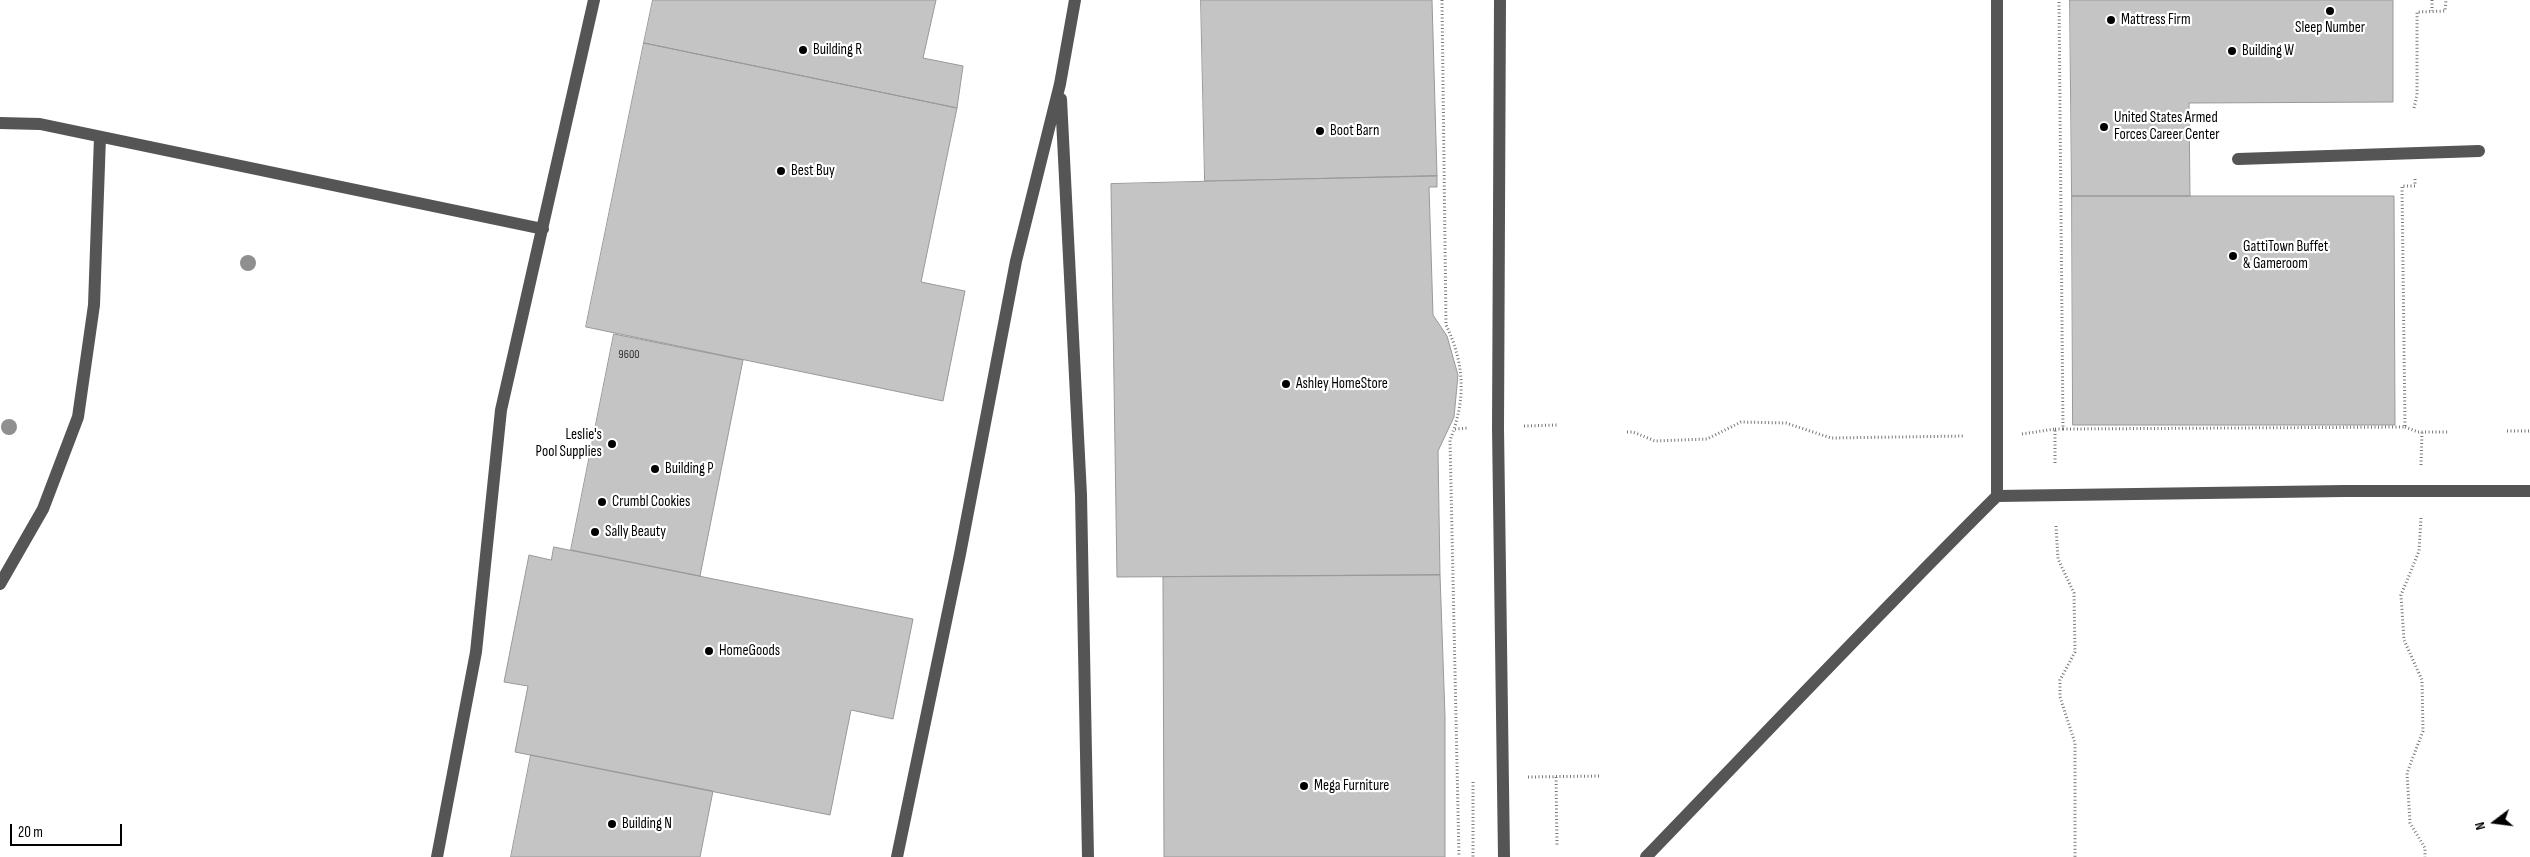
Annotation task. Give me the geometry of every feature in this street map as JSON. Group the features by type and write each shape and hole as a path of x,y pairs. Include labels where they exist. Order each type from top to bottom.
{"lane":[{"path":"437,857 476,652 501,410 594,0"},
{"path":"897,857 958,563 1016,261 1060,84 1075,0"},
{"path":"1500,0 1498,428 1504,857"},
{"path":"1996,0 1997,496"},
{"path":"1060,84 1081,495 1088,857"},
{"path":"0,123 40,124 543,229"},
{"path":"0,584 43,509 78,417 94,305 100,137"},
{"path":"2238,159 2478,151"},
{"path":"1646,857 1782,718 1883,609 1997,496 2354,491 2530,491"}],"path":[{"path":"1442,0 1446,325 1455,342 1463,385 1455,428 1450,440 1458,857"},
{"path":"2059,0 2063,429"},
{"path":"2432,0 2432,11"},
{"path":"2414,108 2417,95 2417,12 2446,11 2446,0"},
{"path":"2405,427 2402,186 2415,186 2415,173"},
{"path":"1627,432 1633,432 1655,441 1707,439 1740,422 1777,422 1786,423 1832,438 1965,436"},
{"path":"1521,426 1557,425"},
{"path":"2021,434 2055,429 2405,427 2422,432 2448,432"},
{"path":"1455,428 1468,428"},
{"path":"2055,429 2055,463"},
{"path":"2507,431 2530,431"},
{"path":"2420,465 2422,432"},
{"path":"2421,518 2419,551 2401,594 2404,640 2422,680 2422,731 2407,773 2410,824 2425,848 2425,857"},
{"path":"2056,526 2058,558 2074,593 2075,652 2060,680 2060,697 2075,744 2075,857"},
{"path":"1524,778 1600,776"},
{"path":"1556,777 1557,845"},
{"path":"1473,782 1473,857"}],"building":[{"name":"Building R","path":"653,0 936,0 923,58 963,66 957,108 644,43"},
{"name":"Boot Barn","path":"1201,0 1432,0 1437,176 1205,181"},
{"name":"Building W","path":"2070,0 2393,0 2393,102 2189,103 2190,196 2072,196"},
{"name":"Best Buy","path":"644,43 957,108 921,282 965,291 943,401 586,327"},
{"name":"Ashley HomeStore","path":"1437,176 1437,187 1429,187 1433,315 1447,336 1458,375 1454,417 1438,451 1440,575 1117,577 1111,184"},
{"name":"GattiTown Buffet & Gameroom","path":"2072,196 2394,196 2395,425 2073,425"},
{"name":"Building P","path":"614,334 743,360 700,576 571,550"},
{"name":"HomeGoods","path":"554,547 913,619 893,719 851,710 830,815 515,752 528,686 504,682 529,555 551,560"},
{"name":"Mega Furniture","path":"1440,575 1445,716 1445,857 1164,857 1163,577"},
{"name":"Building N","path":"531,755 713,791 700,857 511,857"}],"place":[{"name":"Sleep Number","path":"2330,11"},
{"name":"Mattress Firm","path":"2111,20"},
{"name":"Building R","path":"803,50"},
{"name":"Building W","path":"2232,51"},
{"name":"United States Armed Forces Career Center","path":"2104,127"},
{"name":"Boot Barn","path":"1320,131"},
{"name":"Best Buy","path":"781,171"},
{"name":"GattiTown Buffet & Gameroom","path":"2233,256"},
{"name":"Ashley HomeStore","path":"1286,384"},
{"name":"Leslie's Pool Supplies","path":"612,444"},
{"name":"Building P","path":"655,469"},
{"name":"Crumbl Cookies","path":"602,502"},
{"name":"Sally Beauty","path":"595,532"},
{"name":"HomeGoods","path":"709,651"},
{"name":"Mega Furniture","path":"1304,786"},
{"name":"Building N","path":"612,824"}]}
